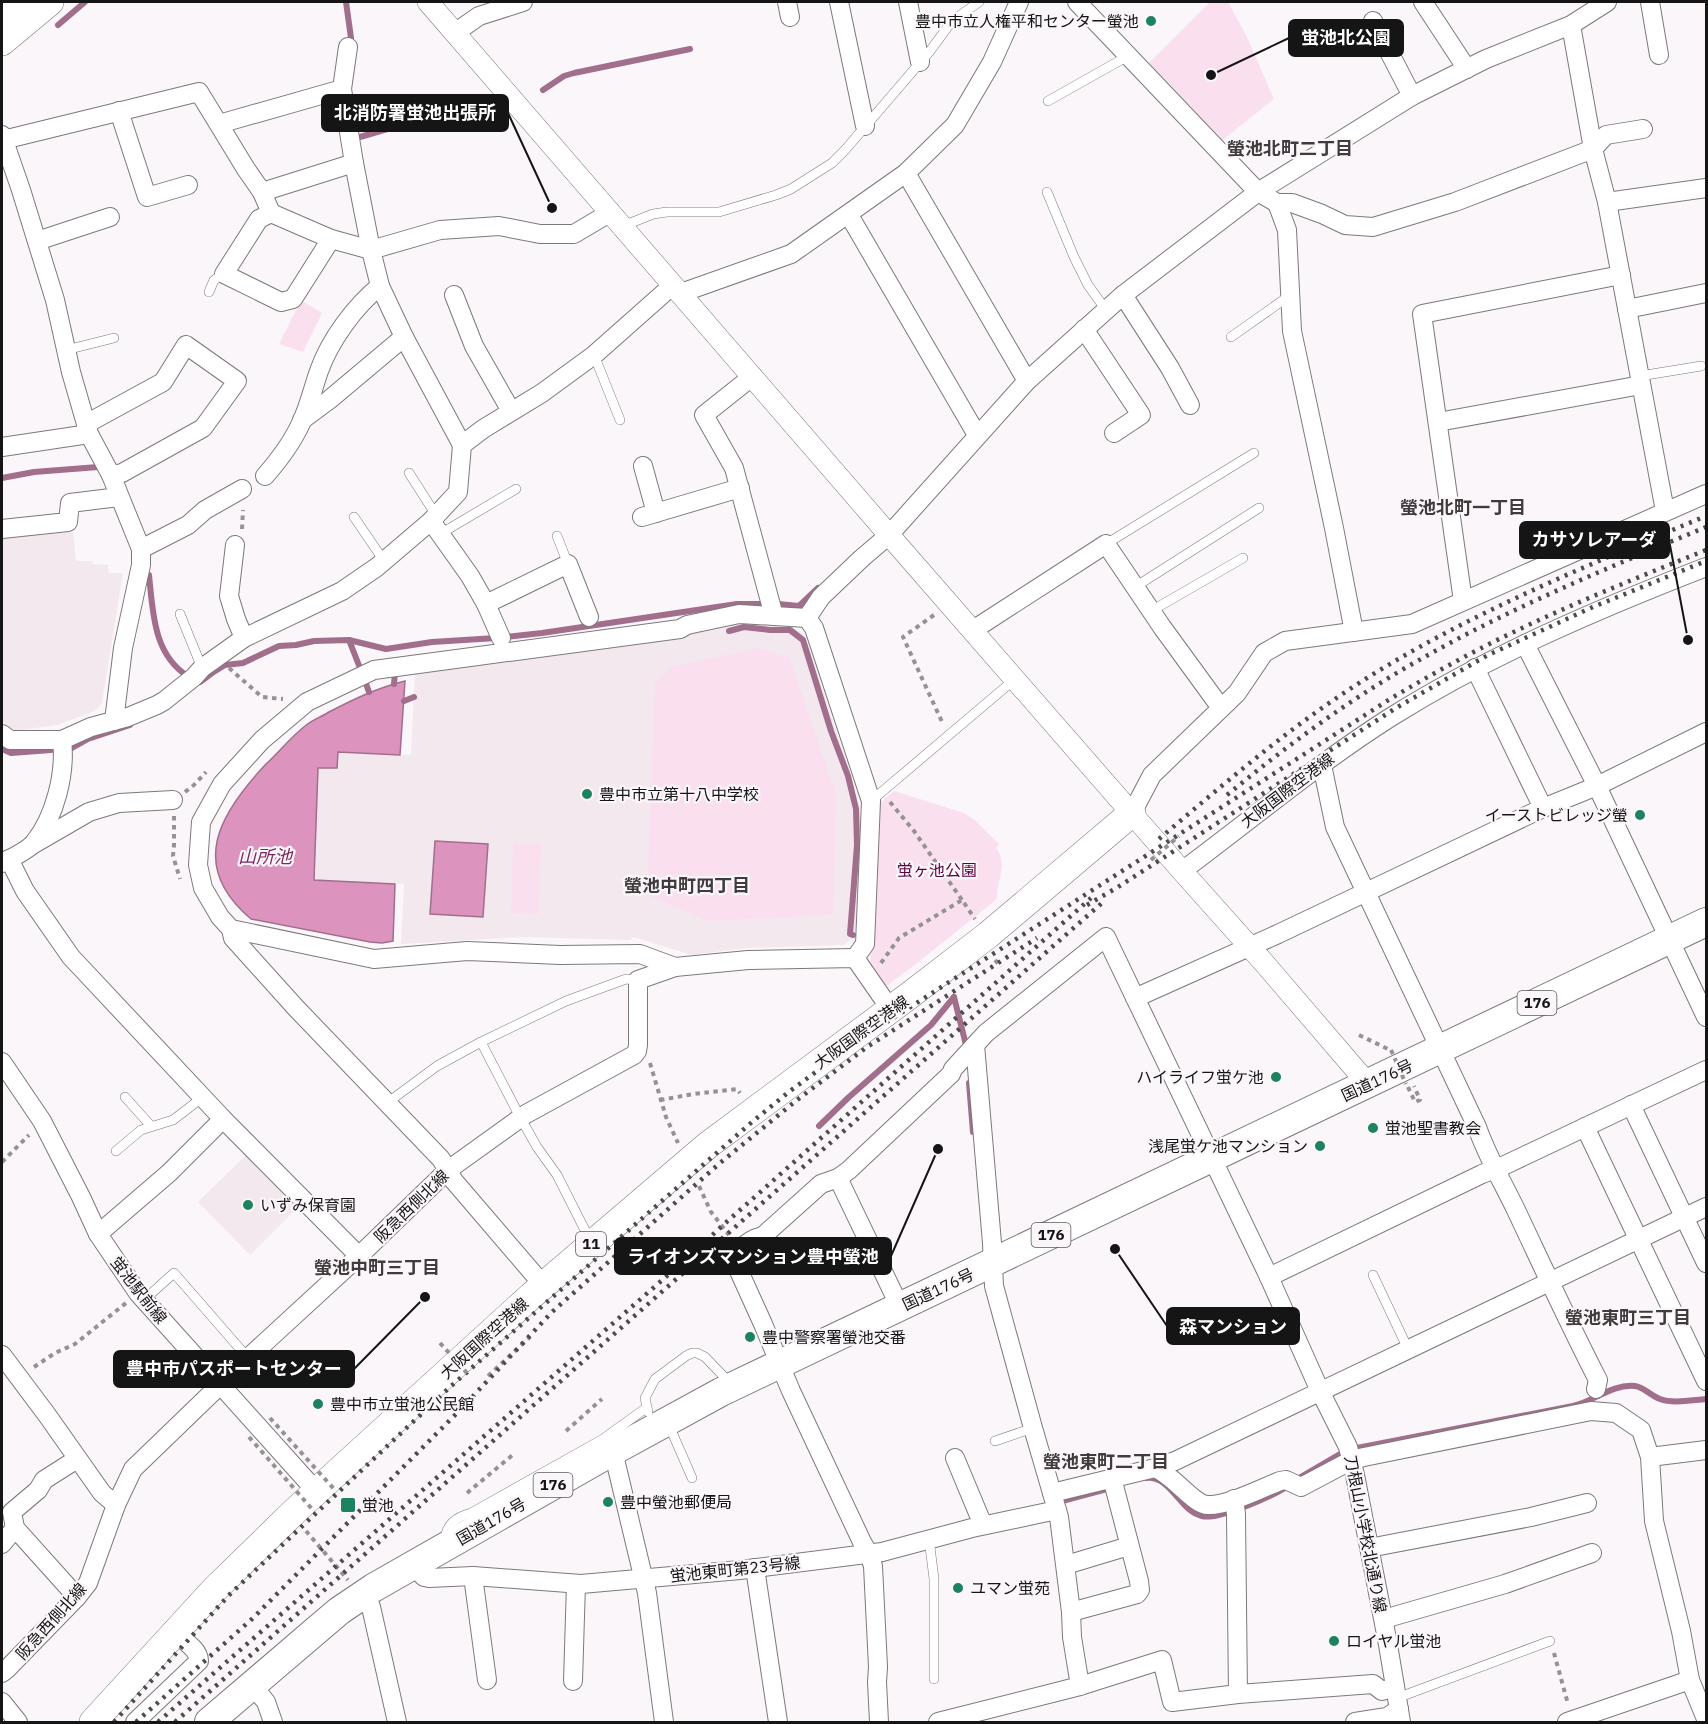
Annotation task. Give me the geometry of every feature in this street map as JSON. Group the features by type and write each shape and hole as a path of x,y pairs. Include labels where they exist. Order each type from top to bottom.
{"highway":[{"path":"2,25 28,2"},
{"name":"国道176号","path":"209,1722 330,1618 358,1588 412,1565 446,1546 613,1451 656,1419 779,1365 1707,922"}],"main road":[{"path":"2,42 50,2"},
{"name":"大阪国際空港線","path":"93,1722 215,1589 320,1496 543,1286 592,1243 693,1175 708,1145 988,935 1132,813"}],"street":[{"path":"428,2 1368,1084"},
{"path":"456,32 478,16 523,2"},
{"path":"839,2 865,126"},
{"path":"908,2 920,62"},
{"path":"462,445 483,429 542,393 677,289 792,254 906,173 955,125 992,62 1019,2"},
{"path":"1077,2 1258,192 1277,203 1292,203 1345,225 1373,227 1455,202 1593,150 1606,135 1643,129"},
{"path":"1423,2 1467,69"},
{"path":"807,618 821,597 889,535 1027,381 1123,295 1258,192 1412,96 1486,59 1571,25 1605,2"},
{"path":"1650,2 1659,55"},
{"path":"1372,21 1412,96"},
{"path":"1571,25 1593,150 1621,275 1665,511"},
{"path":"2,734 10,740 62,740 91,727 128,717 164,701 244,638 342,591 436,523 458,492 462,445 404,337 380,286 371,250 342,89 348,47"},
{"path":"219,124 342,89"},
{"path":"114,721 123,648 141,565 141,549 111,475 87,429 55,300 2,137 199,92 262,192 271,213 331,240 371,250 440,230 499,226 540,234 574,234 617,219"},
{"path":"119,111 147,197 188,184"},
{"path":"262,192 354,164"},
{"path":"906,173 1027,381"},
{"path":"1606,202 1707,188"},
{"path":"1277,203 1287,230 1292,331 1337,538 1354,632"},
{"path":"271,213 259,219 224,274 281,302 293,299 331,240"},
{"path":"849,215 977,435"},
{"path":"37,241 110,217"},
{"path":"1463,602 1422,314 1621,275"},
{"path":"265,476 285,452 302,420 327,353 365,298 380,286"},
{"path":"1627,309 1707,293"},
{"path":"454,295 474,346 511,411"},
{"path":"1123,295 1170,368 1190,405"},
{"path":"1084,329 1141,415 1114,433"},
{"path":"302,420 404,337"},
{"path":"2,447 87,429 163,382 186,345 237,381 203,428 122,473 111,475"},
{"path":"753,375 704,415 734,468 774,616"},
{"path":"1438,422 1640,381"},
{"path":"643,466 649,515 740,489"},
{"path":"141,549 188,525 205,510 242,489"},
{"path":"1132,813 1152,775 1237,693 1264,653 1286,642 1412,624 1707,494"},
{"path":"2,529 68,522 70,503 119,497"},
{"path":"436,523 486,604 501,638"},
{"path":"973,630 1106,544 1221,708"},
{"path":"235,545 229,596 244,638"},
{"path":"486,604 568,564 590,617"},
{"name":"大阪国際空港線","path":"1182,871 1322,765 1390,718 1475,668 1578,620 1707,567"},
{"path":"543,1286 454,1181 441,1159 233,939 231,929 220,917 203,888 198,865 201,822 222,784 262,740 307,702 374,670 680,629 687,625 732,615 807,618"},
{"path":"807,618 814,628 876,797 865,944 855,958"},
{"path":"1525,644 1597,786 1707,1017"},
{"path":"1475,668 1543,808"},
{"path":"1135,998 1543,808 1597,786 1707,732"},
{"path":"33,845 57,797 64,761 62,740"},
{"path":"1322,765 1335,827 1495,1169 1598,1380 1596,1389"},
{"path":"173,800 119,803 89,812 5,861 71,957 224,1119 359,1256"},
{"path":"231,929 375,959 467,951 560,955 640,954 675,968"},
{"name":"刀根山小学校北通り線","path":"975,1045 986,1033 1106,937 1345,1439 1352,1460 1370,1548 1398,1704"},
{"path":"637,1051 638,981 675,968 748,960 855,958"},
{"path":"855,958 891,1010"},
{"path":"879,1722 873,1566 779,1365 736,1264 736,1258 754,1238 763,1236 821,1184 838,1178 849,1170 951,1074 975,1045"},
{"path":"975,1045 994,1286 1059,1517 1072,1637 1080,1686"},
{"name":"阪急西側北線","path":"2,1673 88,1583 116,1505 133,1469 448,1170 520,1117 627,1061 637,1051"},
{"name":"蛍池駅前線","path":"2,1062 42,1121 98,1234 141,1297 320,1496"},
{"path":"1269,1277 1707,1070"},
{"path":"1631,1105 1707,1263"},
{"path":"98,1234 169,1173 224,1119"},
{"path":"1585,1127 1707,1381"},
{"path":"838,1178 900,1307"},
{"name":"蛍池東町第23号線","path":"412,1565 424,1577 473,1576 576,1584 755,1568 869,1554 982,1526 1113,1484 1175,1461 1707,1207"},
{"path":"2,1355 102,1493 116,1505"},
{"path":"1155,1468 1203,1504 1235,1506 1280,1481 1286,1480 1301,1487 1352,1460 1595,1411 1616,1413 1641,1430 1650,1457 1654,1521 1681,1631 1690,1680 1707,1719"},
{"path":"1650,1457 1707,1450"},
{"path":"613,1451 647,1593 664,1722"},
{"path":"955,1458 982,1526"},
{"path":"77,1459 44,1480 38,1490 12,1512 15,1528 77,1597"},
{"path":"1071,1612 1138,1593 1140,1588 1113,1484"},
{"path":"1370,1548 1531,1517 1587,1503"},
{"path":"1235,1506 1238,1694"},
{"path":"2,1544 15,1528"},
{"path":"1066,1565 1129,1546"},
{"path":"1384,1619 1505,1584 1592,1553"},
{"path":"755,1568 778,1722"},
{"path":"473,1576 487,1680"},
{"path":"573,1682 576,1584"},
{"path":"358,1588 371,1607 397,1722"},
{"path":"135,1722 199,1661 199,1654 175,1634"},
{"path":"939,1722 1080,1686 1162,1660 1172,1702 1238,1694 1373,1684 1398,1704 1387,1717 1355,1722"},
{"path":"1576,1721 1690,1680"},
{"path":"252,1685 266,1702 273,1722"},
{"path":"2,1702 18,1722"}],"lane":[{"path":"617,219 667,212 719,212 791,189 832,163 930,51 952,21 979,2"},
{"path":"1048,101 1128,56"},
{"path":"1047,192 1083,276 1106,310"},
{"path":"209,292 214,280 224,274"},
{"path":"1231,337 1290,296"},
{"path":"66,350 114,338"},
{"path":"594,355 620,420"},
{"path":"1640,381 1701,366"},
{"path":"1106,544 1254,453"},
{"path":"409,473 436,523 516,489"},
{"path":"1135,587 1259,508"},
{"path":"354,517 384,561"},
{"path":"557,536 568,564"},
{"path":"1151,611 1243,558"},
{"path":"180,614 194,676"},
{"path":"876,797 1015,679"},
{"path":"387,1103 436,1066 566,1001 626,979 638,981"},
{"path":"482,1042 520,1117 537,1147 557,1175 592,1243"},
{"path":"125,1096 151,1126"},
{"path":"116,1151 141,1130 173,1120 203,1097"},
{"path":"141,1297 174,1273 248,1358"},
{"path":"1373,1275 1408,1349"},
{"path":"692,1478 656,1419 645,1398 646,1394 655,1379 692,1353 705,1357 733,1386"},
{"path":"446,1546 446,1531 456,1518 471,1513 603,1439 656,1419"},
{"path":"995,1441 1033,1428"},
{"path":"929,1539 934,1579 934,1679"},
{"path":"1398,1704 1550,1641"}],"path":[{"path":"235,545 242,534 243,510 265,476"},
{"path":"948,736 903,637 949,603"},
{"path":"231,669 262,697 286,700"},
{"path":"876,797 914,831 977,922"},
{"path":"1151,860 1179,836"},
{"path":"875,970 899,938 962,900"},
{"path":"995,960 1001,967"},
{"path":"1359,1035 1391,1050 1415,1102 1420,1100 1411,1080"},
{"path":"637,1051 648,1057 666,1118 714,1216 742,1249"},
{"path":"660,1100 737,1089 753,1111"},
{"path":"2,1162 42,1121"},
{"path":"18,1377 55,1353 75,1344 141,1297"},
{"path":"488,1376 530,1337"},
{"path":"440,1343 468,1374"},
{"path":"566,1431 602,1399"},
{"path":"270,1418 320,1496"},
{"path":"249,1437 320,1496"},
{"path":"467,1493 515,1453"},
{"path":"302,1525 358,1588"},
{"path":"1550,1641 1576,1721"}],"shaded area":[{"path":"73,532 76,561 92,561 93,564 108,565 109,573 123,573 102,703 95,711 57,725 14,731 2,721 2,536"},
{"name":"豊中市立第十八中学校","path":"740,623 791,626 804,634 851,775 860,808 861,845 855,936 844,945 745,948 692,955 633,937 630,940 521,937 401,944 404,884 314,880 318,768 337,752 411,755 415,669 645,641 715,630"},
{"name":"いずみ保育園","path":"246,1155 297,1208 250,1255 198,1202"}],"green space":[{"path":"1210,2 1228,2 1246,35 1274,99 1219,143 1170,85 1148,64"},
{"path":"301,300 322,313 303,352 279,344"},
{"path":"755,648 789,657 836,794 833,915 706,921 647,895 655,682 672,667"},
{"name":"蛍ヶ池公園","path":"894,791 964,813 976,821 999,844 996,848 1002,860 1002,866 997,899 885,987 870,966 880,803"},
{"path":"513,843 541,844 539,914 511,913"}],"water":[{"name":"山所池","path":"405,681 400,755 338,752 337,768 318,768 314,880 395,884 393,941 370,942 251,919 232,899 220,879 216,860 217,840 224,821 235,802 266,764 308,724 366,694"},
{"path":"435,841 488,844 483,917 430,914"}],"waterway":[{"path":"58,25 85,2"},
{"path":"346,2 351,38"},
{"path":"543,90 564,76 574,73 690,49"},
{"path":"360,137 476,103"},
{"path":"2,478 34,472 98,467"},
{"path":"149,575 154,618 162,645 177,668 189,677"},
{"path":"778,604 799,606 818,588"},
{"path":"200,682 225,665 243,663 279,646 314,641 349,640 386,649 432,642 542,633 737,604 763,604"},
{"path":"729,631 744,627 790,630 803,640 831,731 848,776 856,809 857,845 850,934 853,935"},
{"path":"349,640 360,668"},
{"path":"394,684 395,673"},
{"path":"365,681 369,692"},
{"path":"404,701 414,697"},
{"path":"72,748 88,739 130,725"},
{"path":"2,749 11,753 51,750"},
{"path":"954,997 966,1045"},
{"path":"819,1126 931,1025 954,997"},
{"path":"969,1083 973,1132"},
{"path":"1357,1448 1573,1406 1626,1386 1635,1386 1657,1398 1671,1401 1706,1399"},
{"path":"1299,1478 1340,1454"},
{"path":"1146,1478 1162,1482 1187,1508 1202,1516 1220,1515 1232,1511 1285,1488"},
{"path":"1062,1501 1107,1489"}],"railway":[{"path":"1159,839 1234,775 1312,715 1367,678 1491,610 1706,516"},
{"path":"1227,795 1321,723 1421,659 1526,605 1706,527"},
{"path":"114,1722 228,1596 450,1387 790,1091 862,1038 1390,699 1454,662 1520,629 1706,550"},
{"path":"1087,905 1396,708 1488,655 1593,607 1706,561"},
{"path":"158,1722 692,1254 1091,898"},
{"path":"175,1722 1103,902"},
{"path":"136,1722 252,1619 460,1410 552,1312 720,1163 867,1047 1037,938"}],"place":[{"name":"豊中市立人権平和センター螢池","path":"1151,21"},
{"name":"蛍池北公園","path":"1211,75"},
{"name":"北消防署蛍池出張所","path":"552,208"},
{"name":"カサソレアーダ","path":"1688,640"},
{"name":"豊中市立第十八中学校","path":"587,794"},
{"name":"イーストビレッジ螢","path":"1640,815"},
{"name":"ハイライフ蛍ケ池","path":"1276,1077"},
{"name":"蛍池聖書教会","path":"1373,1128"},
{"name":"浅尾蛍ケ池マンション","path":"1320,1146"},
{"name":"ライオンズマンション豊中螢池","path":"938,1149"},
{"name":"いずみ保育園","path":"248,1205"},
{"name":"森マンション","path":"1115,1249"},
{"name":"豊中市パスポートセンター","path":"425,1297"},
{"name":"豊中警察署螢池交番","path":"750,1337"},
{"name":"豊中市立蛍池公民館","path":"318,1404"},
{"name":"豊中螢池郵便局","path":"608,1502"},
{"name":"蛍池","path":"348,1505"},
{"name":"ユマン蛍苑","path":"958,1588"},
{"name":"ロイヤル蛍池","path":"1334,1641"}],"district":[{"name":"螢池北町二丁目","path":"1290,149"},
{"name":"螢池北町一丁目","path":"1463,508"},
{"name":"螢池中町四丁目","path":"687,886"},
{"name":"螢池中町三丁目","path":"377,1268"},
{"name":"螢池東町三丁目","path":"1628,1318"},
{"name":"螢池東町二丁目","path":"1106,1462"}]}
